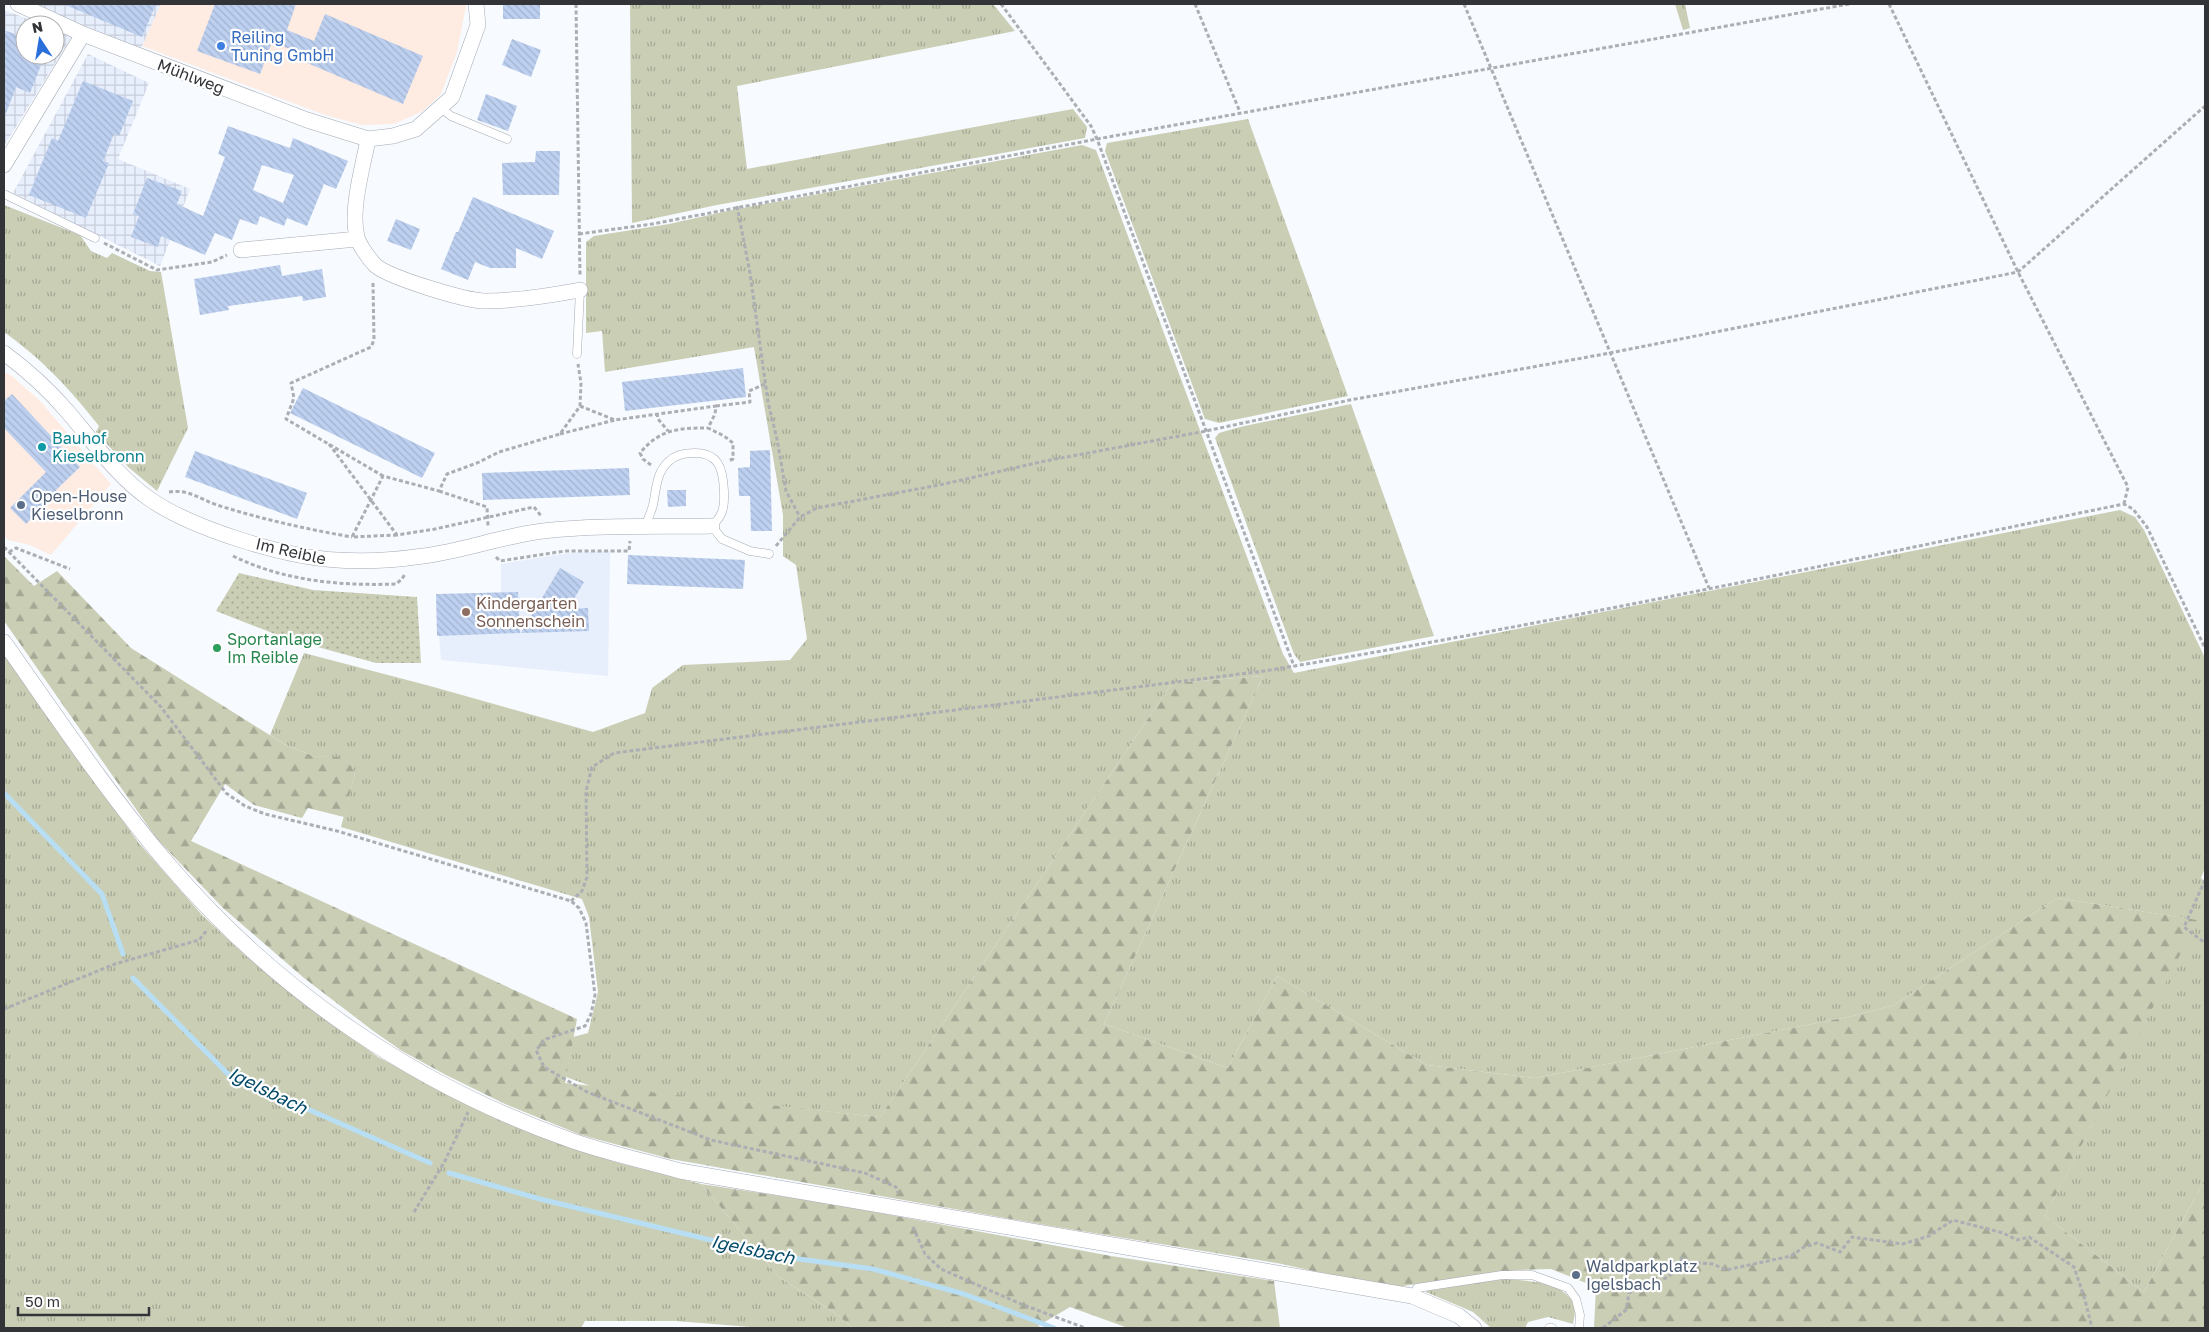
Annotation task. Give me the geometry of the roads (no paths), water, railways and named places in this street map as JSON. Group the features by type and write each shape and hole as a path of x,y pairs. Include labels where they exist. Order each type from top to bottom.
{"street":[{"name":"Mühlweg","path":"18,4 83,34 307,120 368,139"},
{"path":"476,4 478,25 452,97 416,128 393,136 368,139 355,215 358,239 376,266 396,276 482,301 523,300 580,290"},
{"path":"4,165 83,34"},
{"path":"241,250 358,239"},
{"name":"Im Reible","path":"4,352 32,374 67,411 123,478 152,501 199,525 262,546 318,558 346,560 423,556 541,532 712,526"},
{"path":"4,642 124,809 168,864 218,918 261,959 350,1030 392,1057 474,1100 573,1140 680,1171 1412,1296 1458,1316 1474,1328"}],"lane":[{"path":"441,108 452,116 507,139"},
{"path":"4,194 95,238"},
{"path":"577,354 580,290"},
{"path":"646,527 657,481 667,462 676,456 702,453 710,456 720,465 723,473 724,508 721,516 712,526 722,539 750,551 769,554"},
{"path":"1412,1296 1417,1288 1502,1275 1532,1275 1568,1288 1576,1299 1580,1315 1579,1328"}],"waterway":[{"name":"Igelsbach","path":"4,793 102,894 123,954"},
{"name":"Igelsbach","path":"133,978 228,1074 430,1163"},
{"name":"Igelsbach","path":"449,1173 540,1199 777,1256 873,1269 964,1294 1054,1328"}],"place":[{"name":"Reiling Tuning GmbH","path":"221,46"},
{"name":"Bauhof Kieselbronn","path":"42,447"},
{"name":"Open-House Kieselbronn","path":"21,505"},
{"name":"Kindergarten Sonnenschein","path":"466,612"},
{"name":"Sportanlage Im Reible","path":"217,648"},
{"name":"Waldparkplatz Igelsbach","path":"1576,1275"}]}
